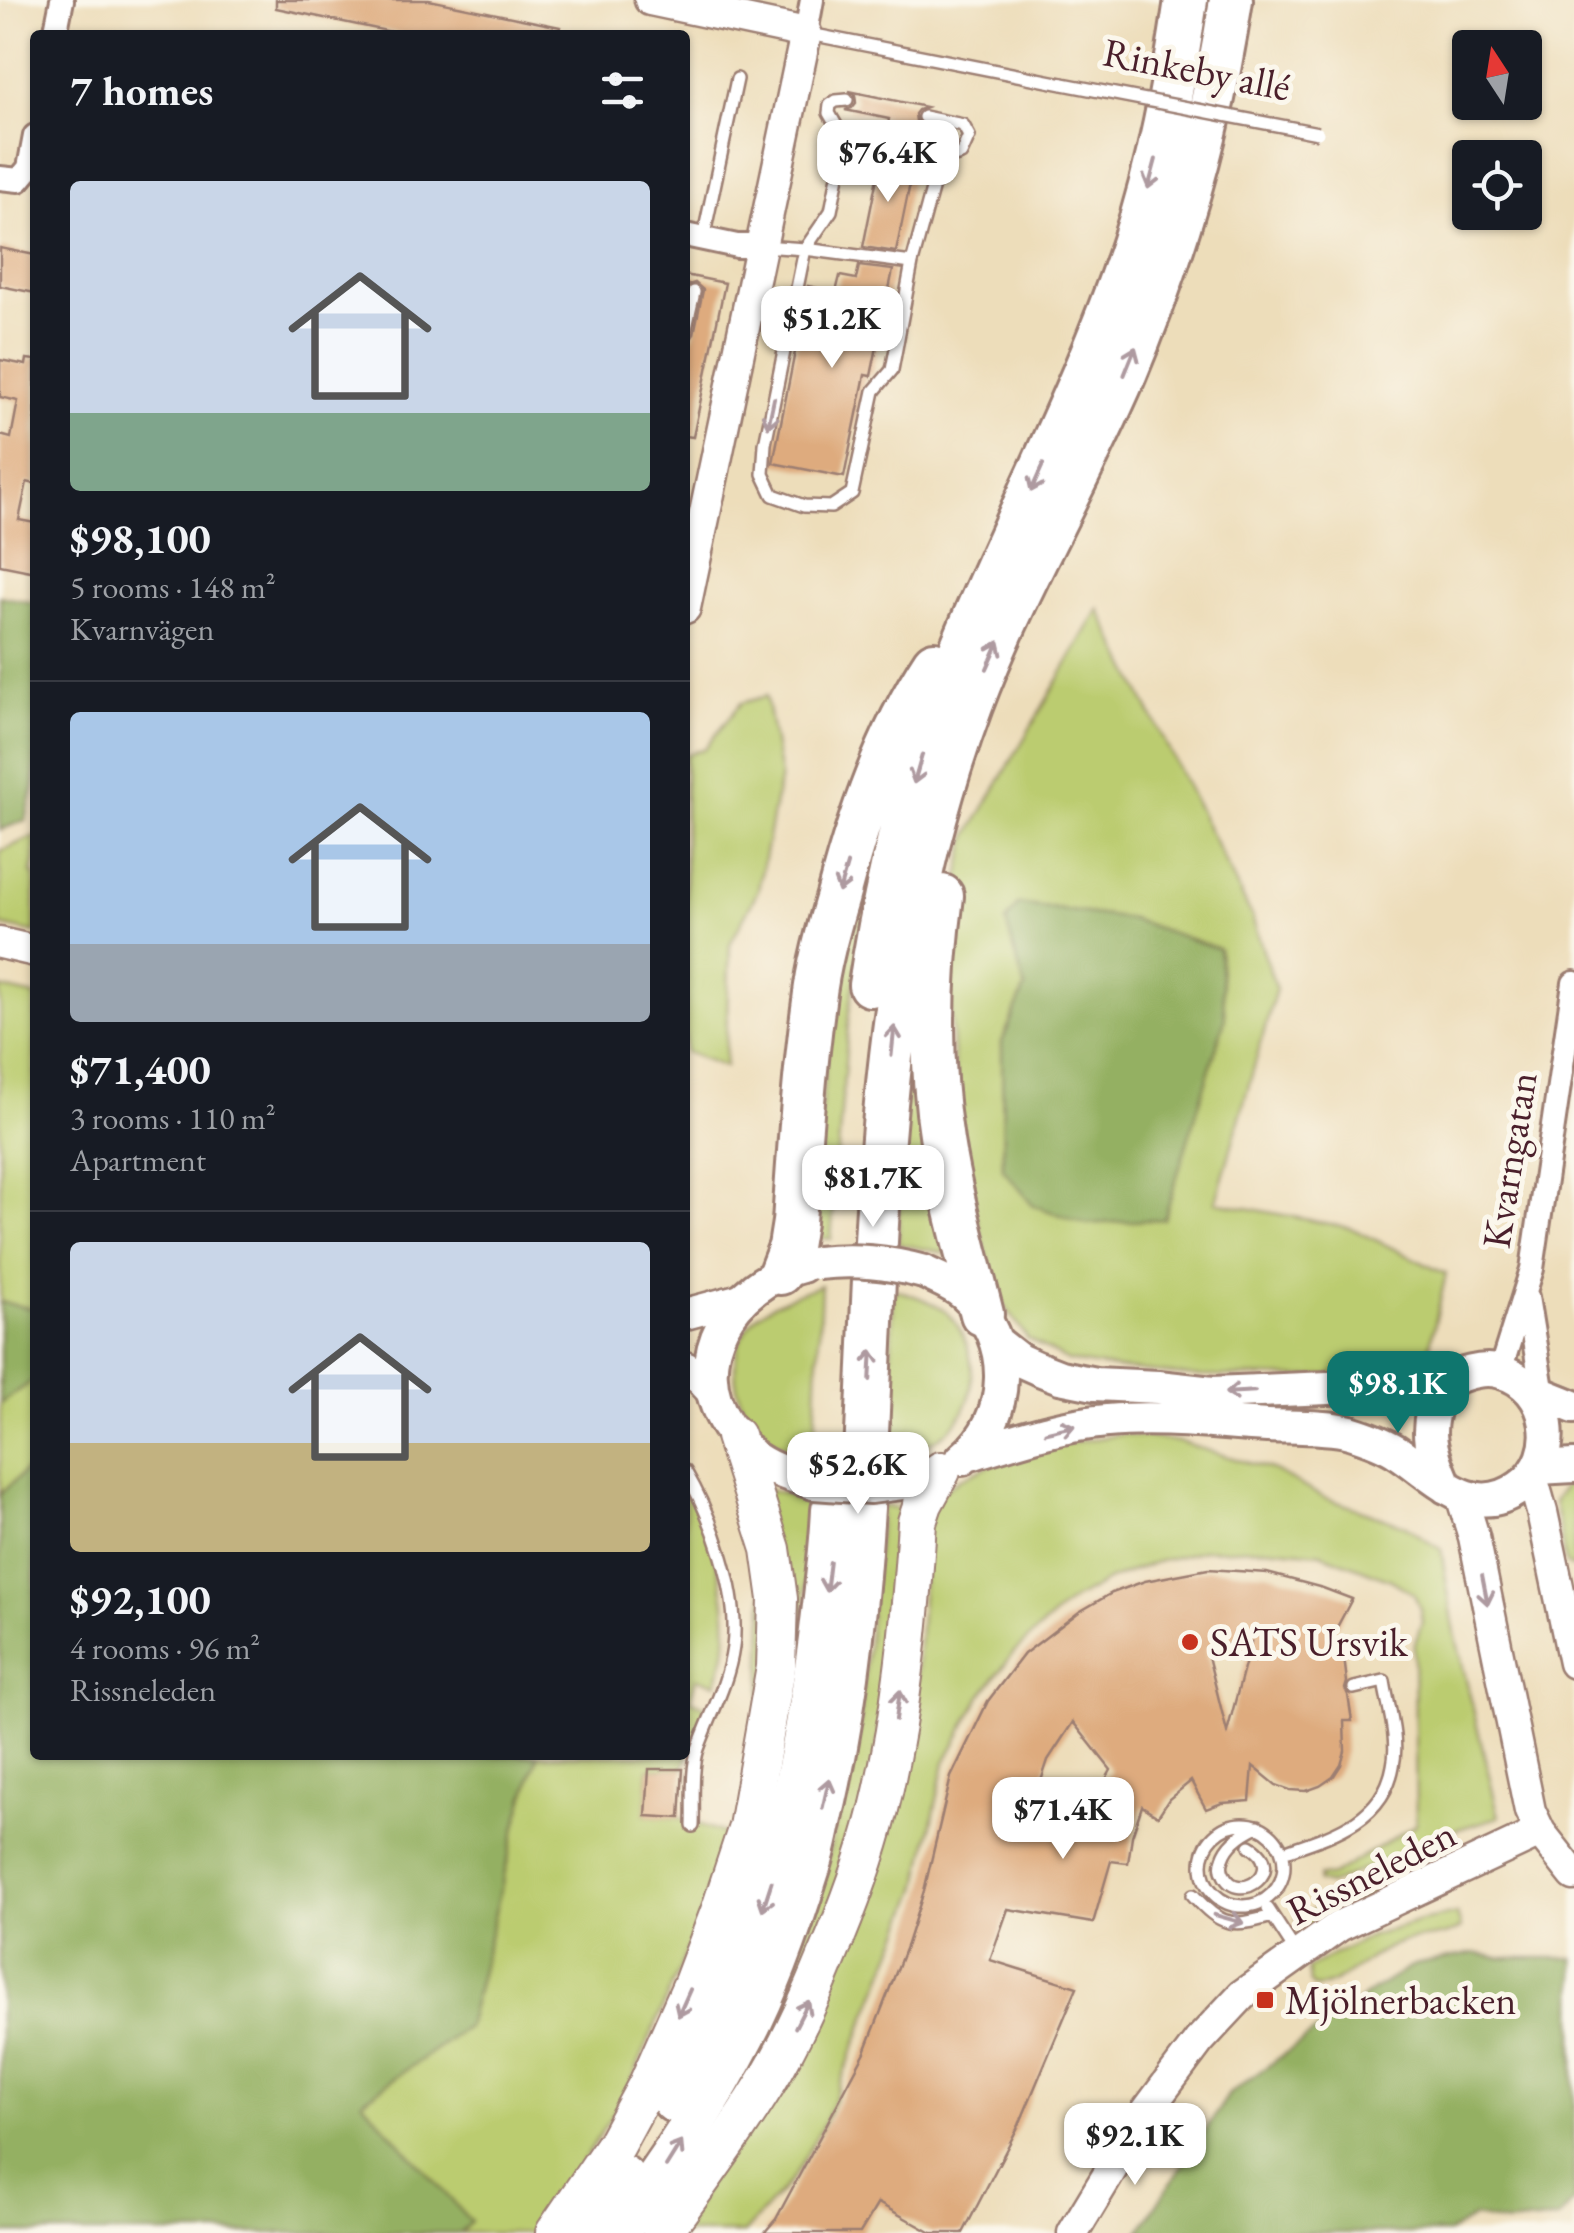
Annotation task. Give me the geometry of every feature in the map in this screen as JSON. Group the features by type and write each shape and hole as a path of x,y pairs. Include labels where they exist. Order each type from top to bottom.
{"highway":[{"path":"582,2233 629,2170 690,2074 725,2005 782,1849 812,1701 832,1548 854,1142 881,915 927,739 976,612 1087,368 1134,243 1159,150 1186,0"},
{"path":"617,2233 666,2167 746,2030 780,1952 810,1864 836,1747 852,1641 861,1546 882,1142 910,918 931,834 972,705 1151,310 1199,158 1231,0"},
{"path":"798,1268 790,1247 814,998 845,867 900,721 932,665 976,612"},
{"path":"958,746 936,941 934,1065 942,1141 989,1328"}],"main road":[{"path":"866,1260 924,1272 964,1294 1019,1360 1060,1377 1094,1384 1214,1394 1442,1383 1479,1370 1500,1371 1549,1397 1539,1403 1548,1436 1535,1473 1519,1488 1488,1499 1454,1491 1396,1450 1347,1431 1150,1419 1068,1426 902,1483 814,1483 772,1468 734,1436 713,1392 714,1347 729,1314 758,1284 798,1268 866,1260"},
{"path":"662,2233 768,2080 810,1999 850,1904 894,1739 917,1522 923,1504 987,1428 998,1402 1001,1363 989,1328"},
{"path":"1442,1383 1433,1406 1429,1438 1454,1491"},
{"path":"555,2233 615,2145 648,2084 707,1946 748,1826 776,1667 778,1598 771,1548 734,1436"},
{"path":"1535,1473 1574,1466"}],"street":[{"path":"56,30 62,0"},
{"name":"Rinkeby allé","path":"650,0 806,33"},
{"path":"690,584 812,0"},
{"path":"0,178 19,180 30,163"},
{"path":"694,237 737,246 760,246"},
{"path":"0,944 30,950"},
{"path":"0,959 30,965"},
{"name":"Kvarngatan","path":"1500,1371 1532,1269 1574,983"},
{"path":"1526,1289 1549,1397"},
{"path":"690,1313 741,1299"},
{"path":"690,1370 713,1392"},
{"path":"1535,1473 1542,1512 1564,1576 1574,1663"},
{"path":"1454,1491 1477,1550 1530,1811 1540,1832 1574,1875"},
{"name":"Rissneleden","path":"1073,2233 1146,2112 1199,2041 1242,1995 1339,1926 1540,1832"}],"lane":[{"name":"Rinkeby allé","path":"806,33 1318,133"},
{"path":"694,237 737,79"},
{"path":"846,100 830,105 829,113 844,141 831,211 805,249 765,444 764,474 773,494 804,506 831,507 852,493 874,391 892,370 912,263 940,160"},
{"path":"844,141 940,160 961,154 970,136 963,125 924,117"},
{"path":"760,246 912,263"},
{"path":"690,310 694,292"},
{"path":"690,1480 726,1570 734,1609 733,1647 725,1682 696,1753 693,1826"},
{"path":"1283,1852 1338,1833 1367,1814 1394,1767 1394,1740 1384,1681 1354,1688"},
{"path":"1240,1824 1258,1826 1273,1836 1283,1852 1284,1875 1264,1901 1246,1906 1228,1904 1213,1894 1203,1878 1202,1859 1208,1842 1222,1829 1240,1824"},
{"path":"1250,1846 1263,1858 1263,1872 1255,1884 1234,1885 1224,1876 1224,1856 1241,1834 1258,1826"},
{"path":"1193,1895 1223,1921 1246,1924 1272,1916"},
{"path":"1264,1901 1298,1954"}],"green space":[{"path":"0,596 30,602 30,804 26,820 0,830"},
{"path":"1099,609 1252,917 1276,989 1216,1202 1351,1228 1446,1274 1428,1354 1394,1366 1307,1377 1193,1376 1068,1361 1028,1339 999,1298 960,1158 948,974 958,882 968,836","holes":["1025,988 1003,1169 1002,1042"]},
{"path":"766,696 780,776 758,890 730,944 725,1067 690,1054 690,754 705,748 741,703"},
{"path":"900,759 849,1013 831,1239 808,1237 836,964"},
{"path":"30,838 30,932 0,925 0,851"},
{"path":"1018,904 1131,919 1219,949 1225,1019 1164,1219 1087,1224 1034,1206 1003,1169 1002,1042 1025,988 1006,922"},
{"path":"923,969 956,1255 898,1244 902,1120"},
{"path":"0,988 30,995 30,1308 0,1302"},
{"path":"821,1285 814,1457 776,1442 758,1429 742,1402 735,1372 740,1341 758,1315 780,1301"},
{"path":"894,1289 931,1303 950,1316 966,1343 972,1374 967,1404 949,1430 927,1444 886,1460"},
{"path":"0,1302 30,1308 30,1383 0,1404"},
{"path":"30,1383 30,1467 0,1494 0,1404"},
{"path":"1124,1434 1180,1442 1272,1470 1323,1497 1404,1525 1441,1549 1455,1633 1499,1817 1445,1833 1329,1885 1318,1882 1319,1876 1329,1877 1416,1824 1414,1646 1422,1622 1414,1594 1391,1580 1321,1553 1265,1548 1204,1550 1109,1580 1068,1603 1014,1652 981,1696 945,1762 918,1889 825,2121 793,2178 744,2233 682,2233 893,1816 913,1741 927,1517 941,1491 1031,1449"},
{"path":"30,1467 30,1760 536,1760 517,1822 467,2027 362,2101 471,2222 459,2233 0,2233 0,1494"},
{"path":"1574,1480 1574,1568 1566,1564 1554,1502 1565,1485"},
{"path":"765,1489 812,1499 800,1661 780,1797 759,1828"},
{"path":"690,1495 718,1566 727,1632 716,1683 696,1678 690,1699"},
{"path":"881,1506 898,1509 897,1563 889,1666 867,1817 771,2054 646,2233 640,2233 813,1912 858,1743"},
{"path":"690,1699 707,1708 690,1751"},
{"path":"536,1760 687,1760 683,1769 649,1769 646,1815 680,1818 730,1835 715,1884 627,2092 537,2233 459,2233 470,2223 362,2101 467,2027 517,1822"},
{"path":"1447,1848 1452,1851 1453,1861 1400,1881 1313,1924 1296,1920 1333,1898"},
{"path":"1457,1914 1461,1928 1454,1932 1399,1943 1325,1986 1315,1988 1310,1983 1308,1968 1368,1937"},
{"path":"1474,1953 1499,1958 1574,1958 1574,2201 1558,2219 1507,2224 1475,2217 1448,2233 1138,2233 1229,2094 1414,1965"}],"building":[{"path":"276,0 429,0 560,27 382,30 276,8"},
{"path":"849,91 926,107 915,114 922,126 918,146 885,139 889,119 845,110 856,103 855,95"},
{"path":"881,158 914,164 896,252 863,247"},
{"path":"0,248 30,254 30,292 0,286"},
{"path":"859,266 893,270 871,376 865,375 844,477 773,463 808,286 836,292 840,276 856,279"},
{"path":"690,276 725,283 693,437 690,339 703,290 695,283 690,284"},
{"path":"30,359 30,483 27,482 19,520 30,522 30,571 0,565 0,435 11,438 18,401 0,397 0,360 26,365"},
{"path":"1208,1569 1267,1573 1352,1599 1328,1644 1343,1649 1352,1721 1344,1721 1345,1751 1341,1765 1333,1777 1306,1791 1276,1785 1253,1766 1250,1801 1222,1803 1206,1809 1191,1781 1169,1799 1158,1816 1142,1806 1128,1863 1111,1861 1093,1923 1008,1909 990,1960 1077,1987 1019,2125 963,2233 932,2233 878,2203 860,2233 764,2233 776,2219 865,2052 924,1891 951,1777 988,1701 1024,1654 1079,1612 1112,1593 1145,1581","holes":["1251,1642 1227,1732 1206,1648","1073,1722 1111,1770 1087,1825 1030,1814 1048,1760"]},
{"path":"649,1769 683,1769 680,1818 646,1816"}],"place":[{"name":"SATS Ursvik","path":"1190,1642"},
{"name":"Mjölnerbacken","path":"1265,2000"}]}
